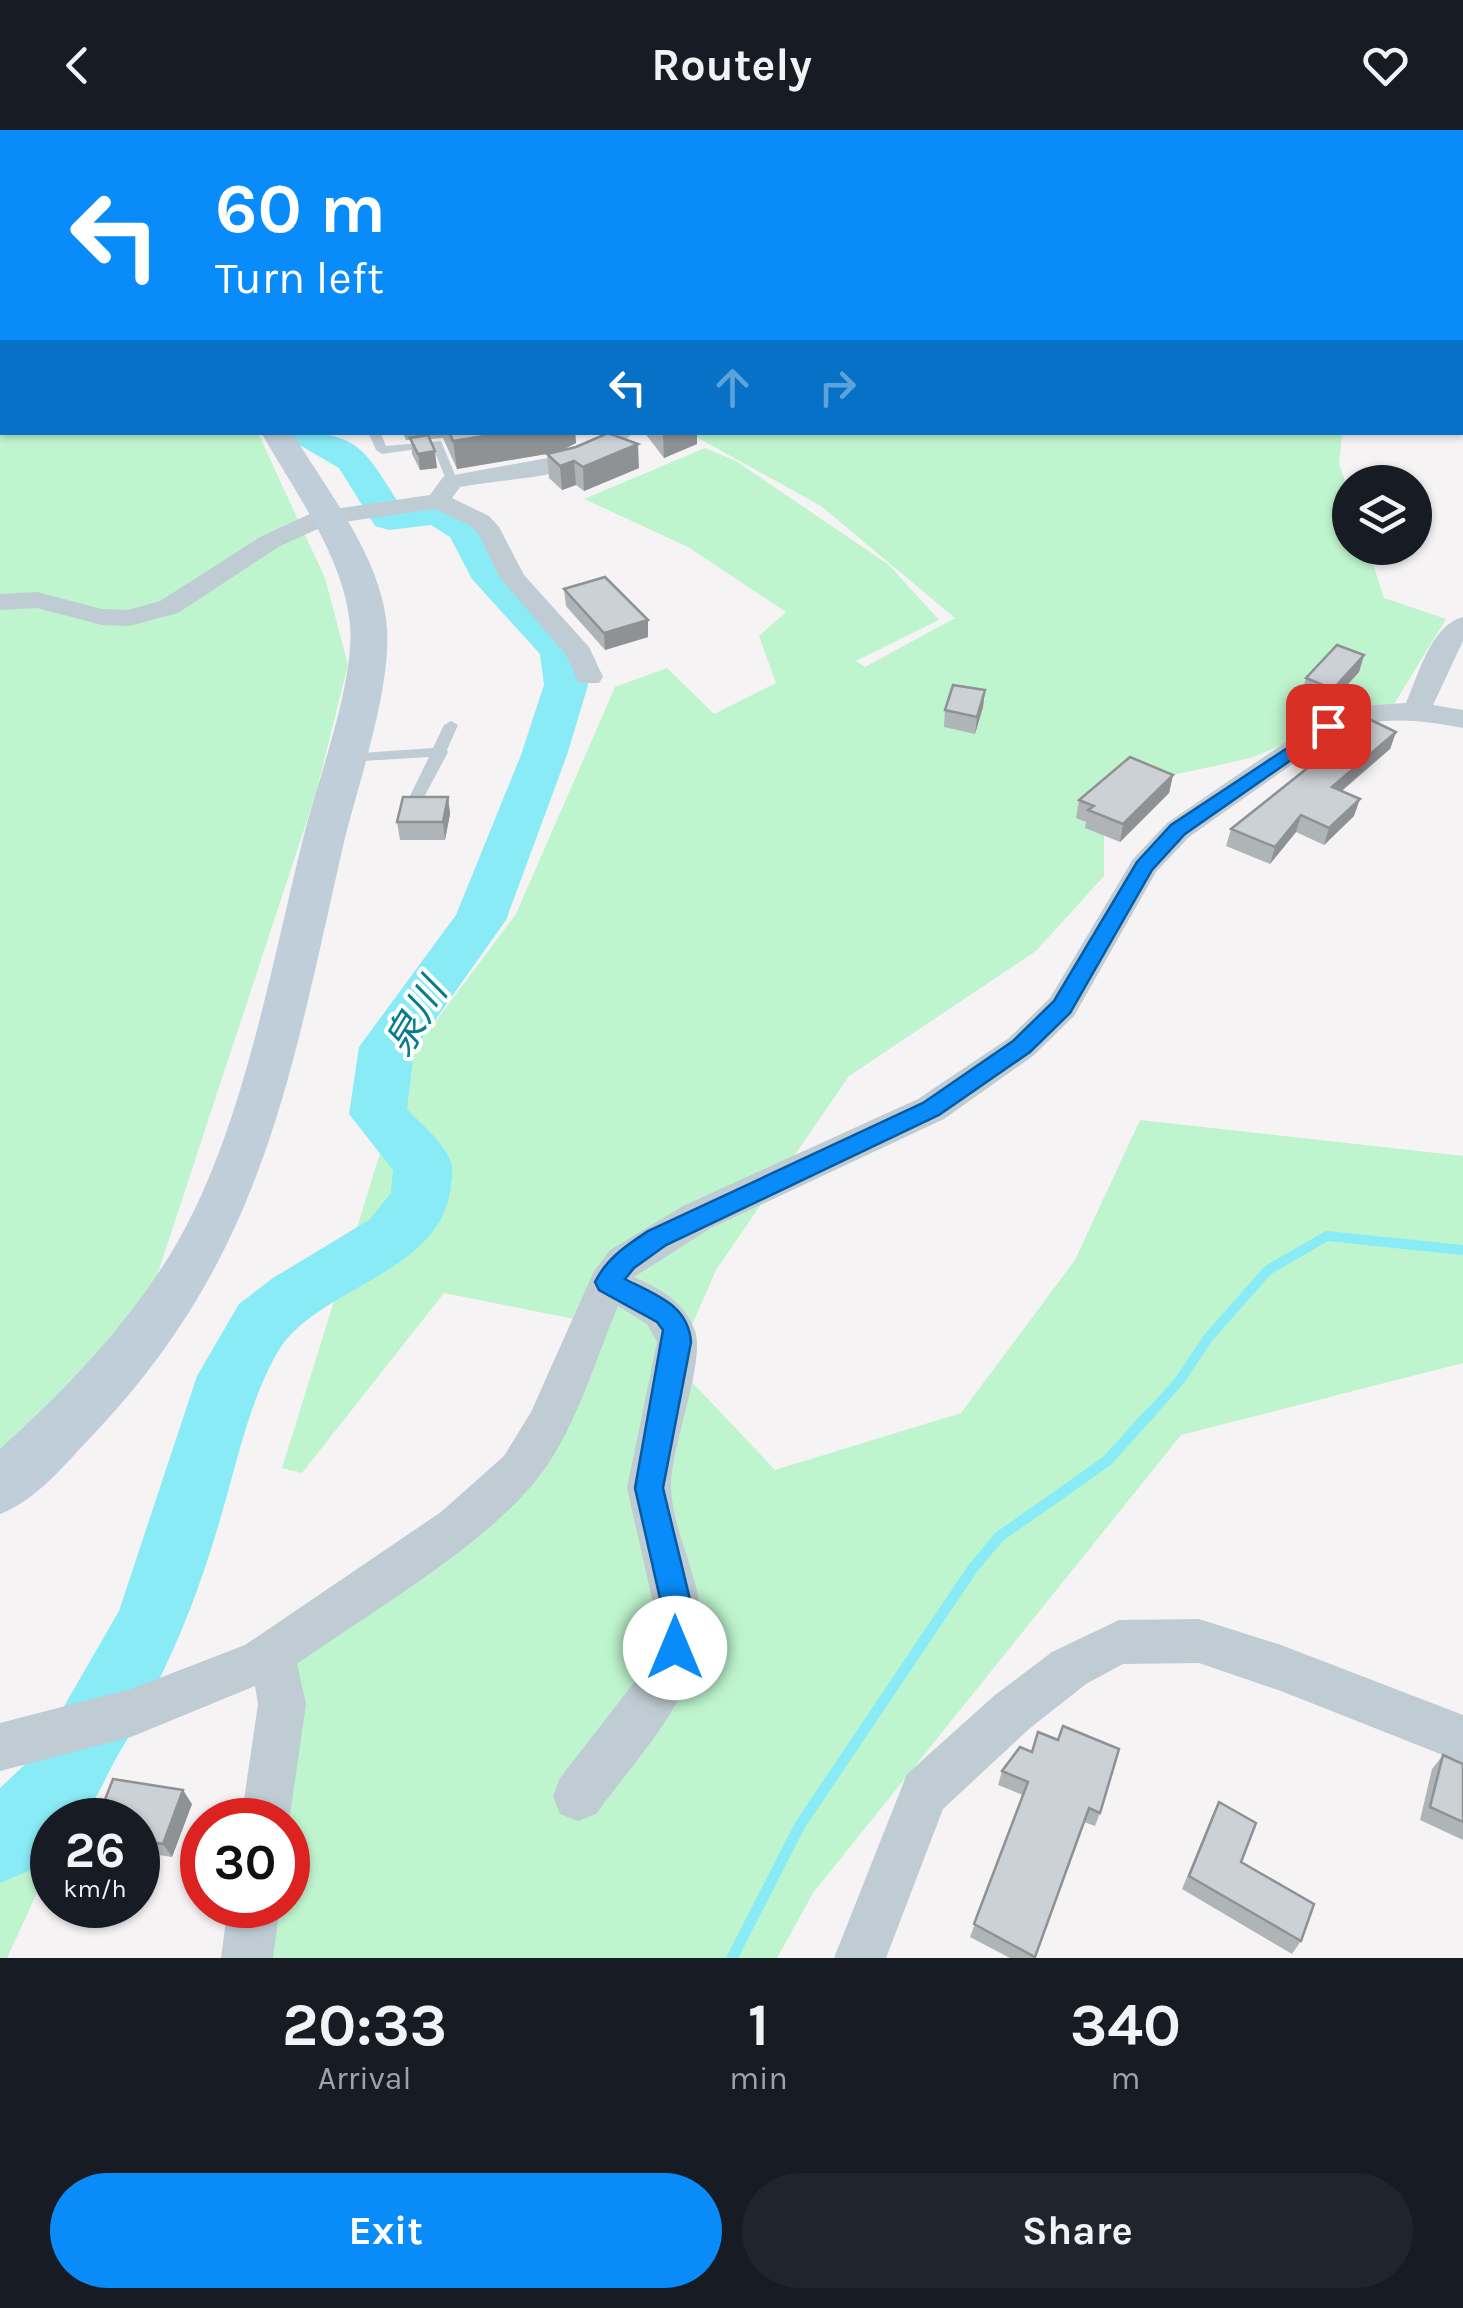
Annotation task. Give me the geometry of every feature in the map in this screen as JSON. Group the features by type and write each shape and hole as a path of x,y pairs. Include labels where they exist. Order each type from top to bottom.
{"street":[{"path":"0,1487 50,1442 138,1345 196,1257 245,1148 270,1060 344,758 367,656 369,625 340,515 278,435"},
{"path":"0,602 37,600 102,618 129,618 169,607 271,540 340,515 445,492 490,472 537,468 591,454 618,435"},
{"path":"445,492 490,532 513,578 580,653 589,677"},
{"path":"1418,710 1445,645 1463,625"},
{"path":"21,1742 132,1713 261,1661 457,1526 512,1480 548,1422 608,1282 624,1260 657,1238 931,1109 1022,1046 1062,1007 1144,866 1178,830 1328,726 1349,716 1378,710 1418,710 1463,719"},
{"path":"578,1796 660,1686 675,1648 679,1616 649,1488 677,1342 676,1326 666,1314 608,1282"},
{"path":"860,1958 925,1792 1012,1712 1068,1668 1119,1642 1199,1642 1281,1668 1463,1739"},
{"path":"261,1661 276,1673 282,1704 269,1798"},
{"path":"247,1958 251,1928"}],"lane":[{"path":"375,435 382,450 438,444 445,492"},
{"path":"417,798 452,725"},
{"path":"344,758 441,752"}],"green space":[{"path":"0,435 259,435 325,578 348,665 316,793 148,1303 0,1453"},
{"path":"693,435 1342,435 1339,465 1332,465 1332,565 1373,565 1384,598 1446,619 1391,709 1325,727 1251,758 1118,787 1104,830 1104,876 1036,951 849,1076 716,1270 675,1364 775,1470 961,1413 1075,1260 1140,1120 1463,1156 1463,1363 1181,1435 813,1893 777,1958 228,1958 233,1928 310,1928 310,1798 286,1798 277,1673 518,1470 589,1322 444,1293 302,1473 282,1468 411,1054 516,914 615,687 667,668 714,714 776,683 759,636 786,612 688,547 584,499 705,448 736,461 889,565 939,620 856,661 865,667 955,618 821,506"},
{"path":"65,1774 59,1798 30,1798 30,1908 7,1958 0,1958 0,1806"}],"building":[{"path":"428,435 435,451 418,454 410,438"},
{"path":"450,435 490,435 453,441"},
{"path":"603,435 638,444 583,467 574,461 560,466 547,454"},
{"path":"605,577 648,620 604,633 564,589"},
{"path":"1337,645 1364,655 1333,689 1306,678"},
{"path":"953,685 985,690 977,717 945,710"},
{"path":"1369,719 1396,732 1332,787 1360,799 1329,828 1301,815 1275,847 1231,829"},
{"path":"1130,757 1173,775 1123,824 1088,810 1094,806 1079,800"},
{"path":"403,797 448,797 443,822 397,822"},
{"path":"1063,1726 1119,1749 1100,1813 1089,1808 1035,1957 974,1924 1028,1782 1002,1771 1020,1747 1032,1752 1038,1732 1058,1740"},
{"path":"1443,1755 1463,1764 1463,1822 1430,1807"},
{"path":"113,1779 183,1790 163,1844 160,1798 106,1798"},
{"path":"1219,1802 1256,1823 1241,1862 1314,1904 1301,1941 1189,1876"}],"waterway":[{"name":"泉川","path":"0,1843 64,1780 80,1746 131,1664 151,1623 230,1376 261,1323 295,1296 391,1237 420,1199 423,1165 378,1114 387,1047 480,920 544,755 566,685 561,651 486,570 467,530 438,513 389,518 353,461 309,435"},
{"path":"1149,1415 1180,1380 1208,1338 1268,1270 1327,1236 1463,1250"},
{"path":"732,1958 800,1825 973,1568 999,1537 1107,1461 1151,1412"}],"route":[{"path":"675,1648 679,1616 649,1488 677,1342 676,1326 666,1314 608,1282 624,1260 657,1238 931,1109 1022,1046 1062,1007 1144,866 1178,830 1328,726"}]}
